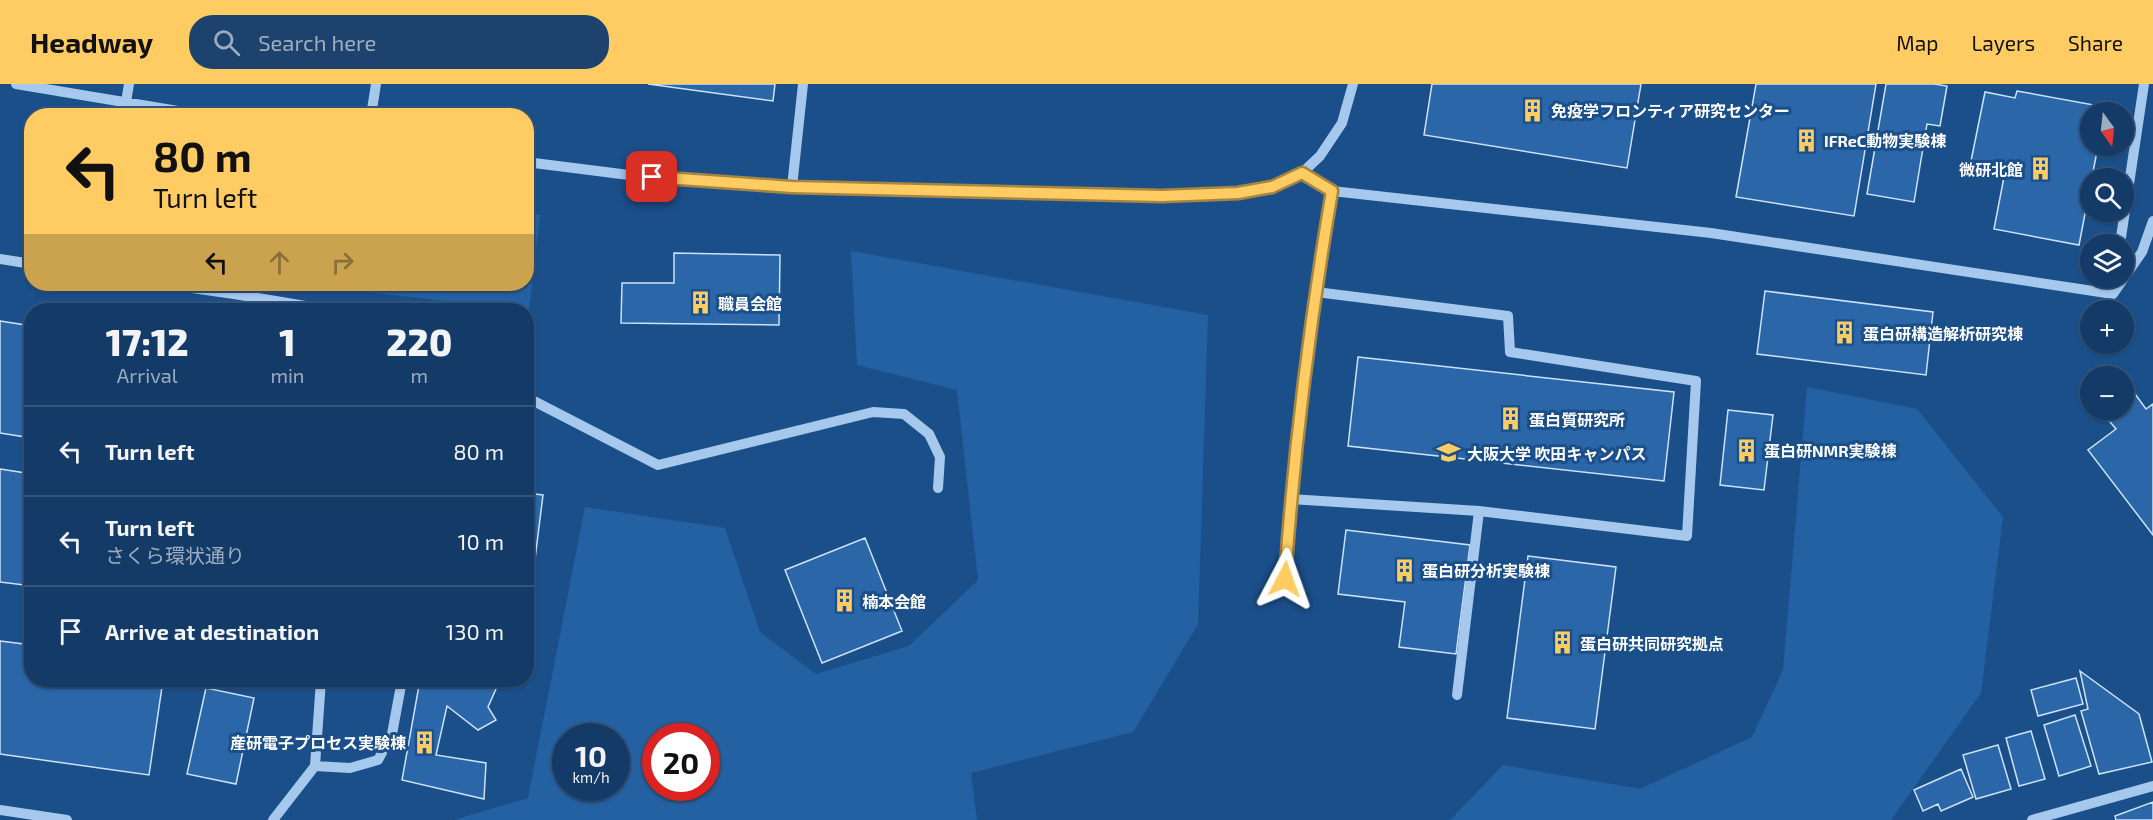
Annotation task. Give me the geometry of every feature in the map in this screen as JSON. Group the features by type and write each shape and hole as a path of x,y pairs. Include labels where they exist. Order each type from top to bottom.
{"street":[{"path":"15,84 161,108"},
{"path":"126,102 129,84"},
{"path":"372,108 376,84"},
{"path":"792,187 803,84"},
{"path":"534,163 629,175 792,187 1162,196 1238,193 1272,187 1302,173 1320,156 1342,123 1353,84"},
{"path":"2122,234 2145,84"},
{"path":"1302,173 1332,191 1711,233 2113,294"},
{"path":"1285,579 1290,499 1316,292 1332,191"},
{"path":"2113,294 2142,252 2153,221"},
{"path":"0,259 24,263"},
{"path":"2113,294 2114,288"},
{"path":"244,291 298,303"},
{"path":"1290,499 1479,512 1687,536 1696,381 1510,352 1508,316 1316,292"},
{"path":"534,402 658,465 873,412 904,414 929,434 940,457 938,488"},
{"path":"1457,695 1479,512"},
{"path":"273,820 315,766 321,687"},
{"path":"315,766 350,768 378,760 392,734 401,687"},
{"path":"2032,820 2153,786"},
{"path":"0,810 67,820"}],"shaded area":[{"path":"534,214 540,215 534,267"},
{"path":"851,251 1208,315 1198,624 1133,732 971,773 977,820 454,820 528,798 585,507 725,528 760,632 816,674 909,646 978,580 957,390 857,365"},
{"path":"356,291 531,291 530,303 465,303"},
{"path":"1807,387 1917,409 2003,517 1981,693 1891,820 1450,820 1503,765 1640,789 1752,737 1783,670"}],"building":[{"path":"648,84 775,84 773,101"},
{"name":"免疫学フロンティア研究センター","path":"1432,84 1641,84 1627,168 1424,135"},
{"name":"IFReC動物実験棟","path":"1756,84 1876,84 1854,216 1736,197"},
{"path":"1886,84 1947,86 1940,126 1927,124 1914,202 1867,194"},
{"name":"微研北館","path":"2017,91 2080,102 2080,156 2096,156 2094,168 2080,168 2080,222 2083,222 2079,245 1994,229 2005,172 1970,166 1985,92 2015,98"},
{"name":"職員会館","path":"674,253 780,255 779,325 621,323 622,283 674,283"},
{"name":"蛋白研構造解析研究棟","path":"1765,291 1933,312 1926,375 1757,354"},
{"path":"0,321 24,325 24,437 0,433"},
{"name":"蛋白質研究所","path":"1358,357 1674,392 1664,481 1348,446"},
{"path":"2134,393 2146,409 2153,404 2153,535 2088,450 2116,429 2108,420 2134,420"},
{"name":"蛋白研NMR実験棟","path":"1728,410 1773,415 1764,490 1720,485"},
{"path":"0,469 24,473 24,585 0,582"},
{"path":"534,494 543,495 534,567"},
{"name":"蛋白研分析実験棟","path":"1346,530 1470,545 1456,654 1399,647 1405,602 1338,594"},
{"name":"楠本会館","path":"865,538 902,631 822,663 785,570"},
{"name":"蛋白研共同研究拠点","path":"1528,556 1616,567 1595,729 1507,718"},
{"path":"0,641 24,644 24,687 162,687 149,775 0,754"},
{"path":"2080,671 2139,714 2152,762 2099,774 2081,711 2088,709"},
{"path":"2076,678 2083,704 2038,716 2031,690"},
{"name":"産研電子プロセス実験棟","path":"419,687 497,687 488,707 496,720 478,730 447,706 436,755 486,763 484,799 402,780"},
{"path":"206,688 254,698 236,784 187,774"},
{"path":"2075,715 2091,766 2059,776 2044,725"},
{"path":"2031,731 2045,779 2019,786 2006,738"},
{"path":"1998,745 2011,789 1976,799 1963,755"},
{"path":"1961,769 1973,797 1941,811 1938,804 1923,811 1914,790"},
{"path":"2153,802 2153,820 2116,820 2115,816"}],"place":[{"name":"免疫学フロンティア研究センター","path":"1533,110"},
{"name":"IFReC動物実験棟","path":"1806,140"},
{"name":"微研北館","path":"2041,169"},
{"name":"職員会館","path":"700,303"},
{"name":"蛋白研構造解析研究棟","path":"1845,333"},
{"name":"蛋白質研究所","path":"1511,419"},
{"name":"蛋白研NMR実験棟","path":"1746,450"},
{"name":"大阪大学 吹田キャンパス","path":"1449,453"},
{"name":"蛋白研分析実験棟","path":"1404,570"},
{"name":"楠本会館","path":"844,601"},
{"name":"蛋白研共同研究拠点","path":"1562,643"},
{"name":"産研電子プロセス実験棟","path":"424,742"}],"route":[{"path":"652,177 792,187 1162,196 1238,193 1272,187 1302,173 1332,191 1316,292 1290,499 1285,579"}]}
